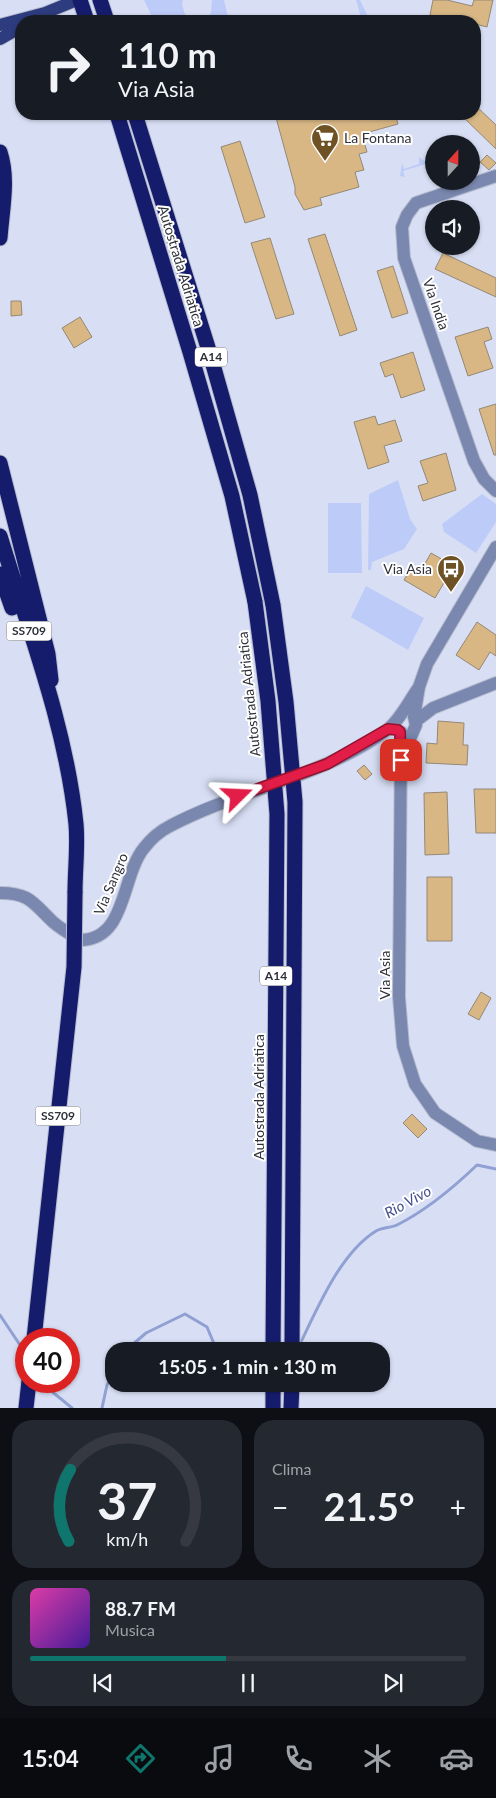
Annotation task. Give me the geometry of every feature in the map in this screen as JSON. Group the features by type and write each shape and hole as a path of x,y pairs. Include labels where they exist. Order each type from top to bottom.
{"highway":[{"path":"78,0 84,15"},
{"path":"100,0 105,15"},
{"name":"Autostrada Adriatica","path":"119,120 232,496 255,602 268,701 277,814 273,1342"},
{"name":"Autostrada Adriatica","path":"137,120 210,354 248,485 273,605 286,702 295,802 292,1342"},
{"path":"0,152 4,163 4,184 0,238"},
{"path":"0,462 48,654 58,726"},
{"name":"SS709","path":"0,536 58,726 69,773 76,826 74,967 35,1328"},
{"path":"0,574 47,712 58,726"},
{"path":"273,1392 273,1408"},
{"path":"291,1408 292,1392"},
{"path":"26,1408 28,1393"}],"main road":[{"path":"43,15 78,0"},
{"path":"39,15 47,13"},
{"path":"0,25 15,21"},
{"path":"0,39 15,30"}],"street":[{"name":"Via India","path":"496,176 416,203 406,215 402,227 404,258 474,461 484,479 496,491"},
{"name":"Via Asia","path":"401,760 415,722 419,687 427,664 496,546"},
{"path":"415,722 407,713 396,725 408,734 415,722 433,708 496,683"},
{"name":"Via Asia","path":"419,687 396,725 401,760 399,997 403,1046 415,1084 435,1113 477,1141 496,1145"},
{"path":"416,703 426,708 433,708"},
{"name":"Via Sangro","path":"0,893 23,895 35,902 52,921 80,940 96,938 104,934 115,919 135,863 143,848 161,832 220,803 327,764 396,725"}],"shaded area":[{"path":"144,0 183,0 182,5 186,15 151,15"},
{"path":"212,0 224,0 228,15 209,15 211,13"},
{"path":"356,0 360,0 367,15 360,15"},
{"path":"419,157 425,161 425,164 403,171 405,177 400,176 402,163 404,169 419,164"},
{"path":"398,480 410,519 417,529 404,549 372,562 371,570 368,570 369,494"},
{"path":"482,494 496,504 496,522 476,553 444,532 442,524"},
{"path":"328,503 361,503 362,573 328,573"},
{"path":"366,586 424,618 408,650 351,617"}],"building":[{"path":"433,0 447,0 472,6 474,0 493,0 487,27 481,26 481,15 430,15"},
{"path":"481,111 496,125 496,149 466,120 481,120"},
{"name":"La Fontana","path":"277,120 397,120 398,124 362,134 367,152 359,154 364,170 355,172 359,187 320,198 322,205 304,210 295,194 295,187"},
{"path":"240,141 265,217 245,223 221,147"},
{"path":"487,155 496,163 489,170 480,162"},
{"path":"325,234 357,330 340,336 308,239"},
{"path":"270,238 294,314 276,319 251,243"},
{"path":"442,255 447,255 496,278 496,297 435,269"},
{"path":"393,266 408,313 392,318 377,271"},
{"path":"11,301 21,301 22,315 11,316"},
{"path":"80,317 92,337 74,348 62,328"},
{"path":"488,327 492,339 484,342 493,368 468,376 455,337"},
{"path":"413,352 425,390 401,398 393,374 385,377 380,363"},
{"path":"496,404 496,455 494,455 479,409"},
{"path":"375,416 378,425 395,420 402,441 384,446 389,462 368,469 354,422"},
{"path":"446,453 456,490 423,501 418,486 428,483 420,461"},
{"path":"431,553 454,566 435,598 404,580 410,569 419,574"},
{"path":"477,622 496,635 496,656 490,652 479,670 456,655"},
{"path":"438,721 464,723 463,745 468,745 467,765 426,763 427,743 437,744"},
{"path":"364,765 372,774 365,780 357,771"},
{"path":"474,789 496,789 496,833 476,833"},
{"path":"447,792 449,854 425,855 424,793"},
{"path":"427,877 452,877 452,941 427,941"},
{"path":"481,992 491,998 479,1020 468,1014"},
{"path":"412,1114 427,1129 418,1138 403,1123"}],"waterway":[{"name":"Rio Vivo","path":"301,1342 330,1284 340,1268 363,1241 378,1230 397,1225 419,1213 477,1165 496,1169"},
{"name":"Rio Vivo","path":"136,1342 146,1333 185,1314 207,1327 213,1342"},
{"name":"Rio Vivo","path":"0,1315 15,1338"},
{"name":"Rio Vivo","path":"102,1408 105,1392"},
{"name":"Rio Vivo","path":"54,1393 72,1408"}],"place":[{"name":"La Fontana","path":"325,162"},
{"name":"Via Asia","path":"451,593"}],"route":[{"path":"238,796 327,764 351,752 388,729 400,732 401,760"}]}
